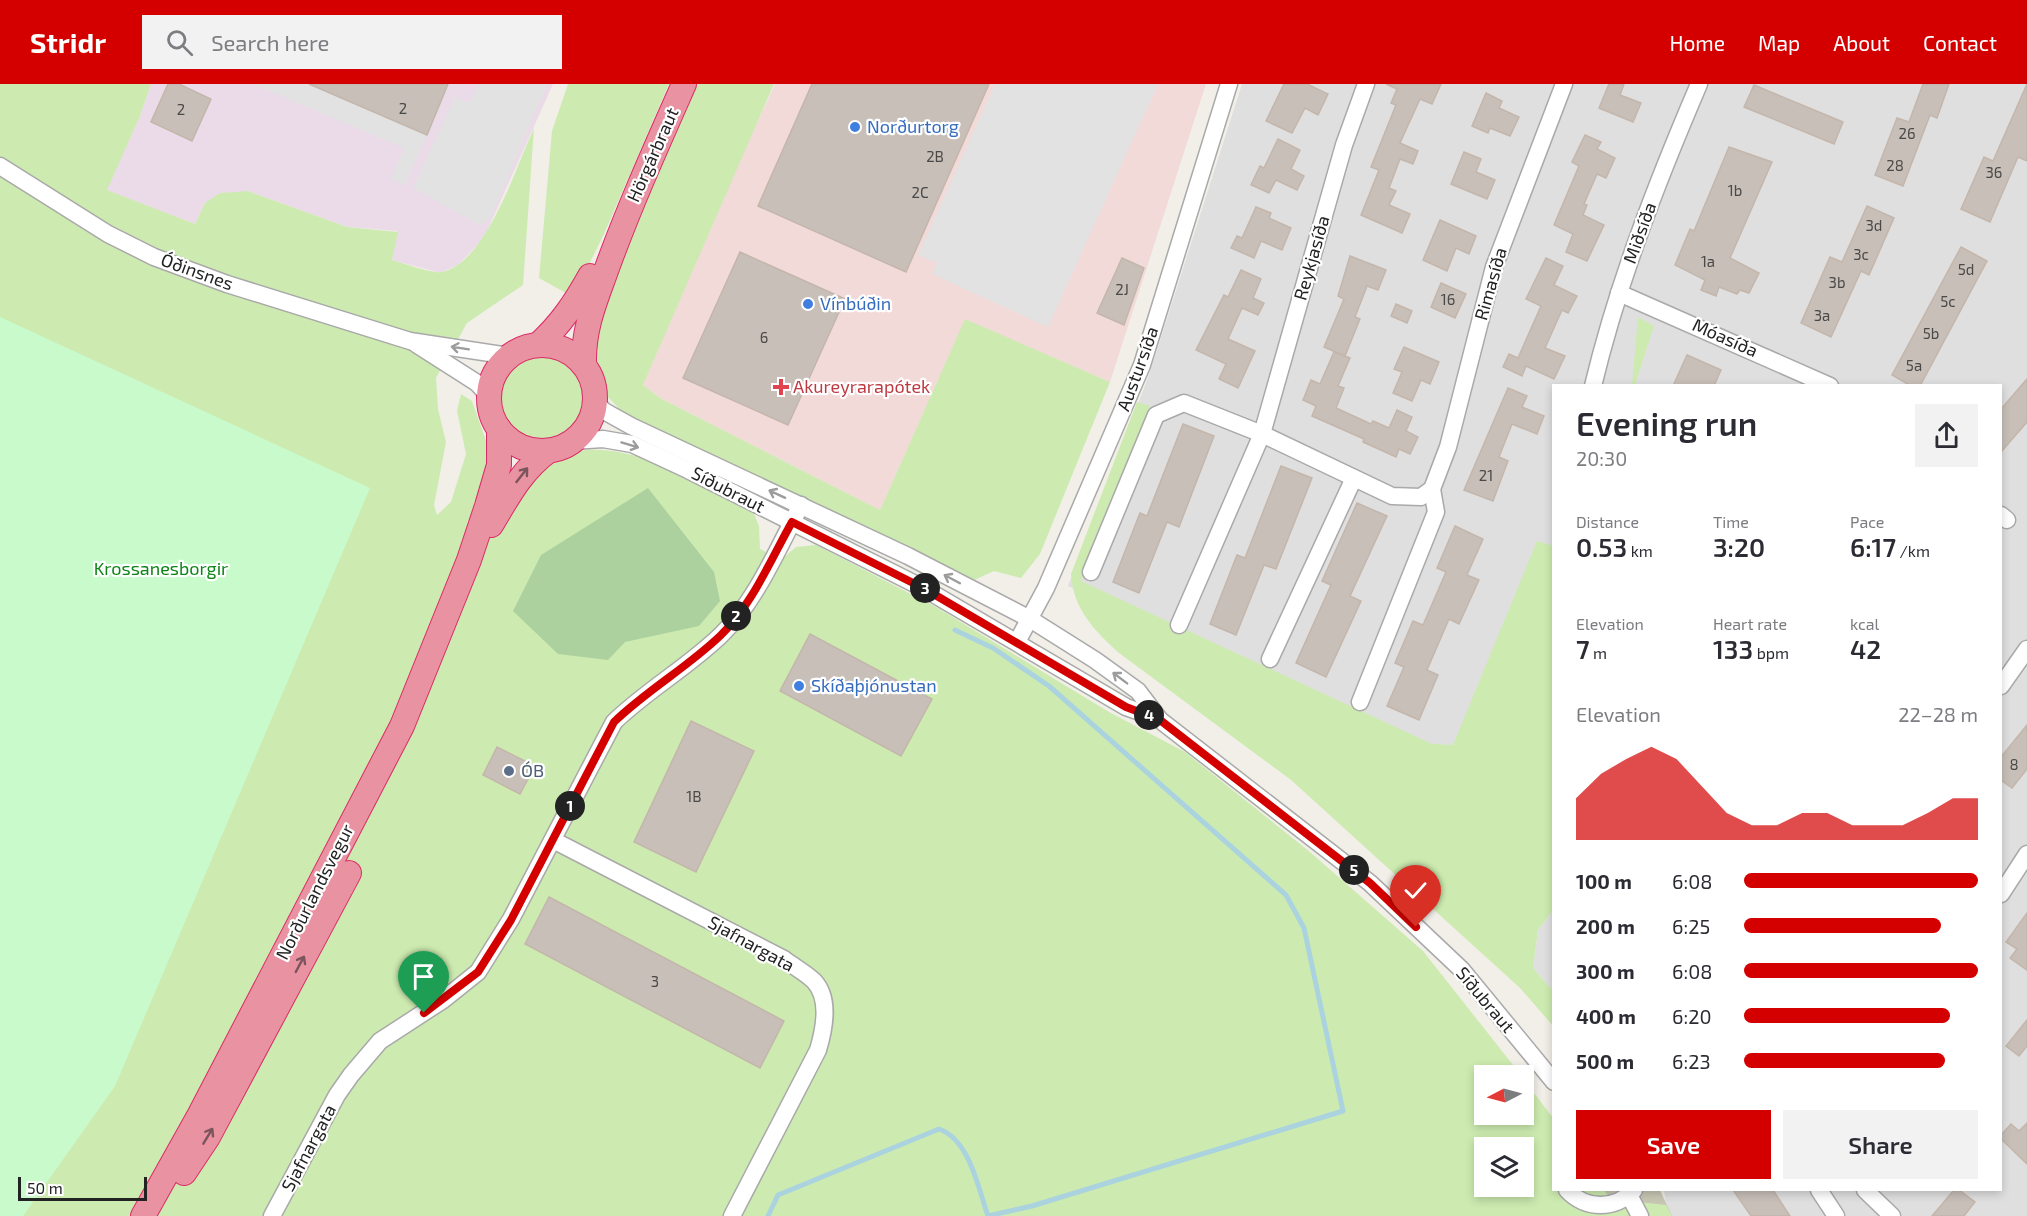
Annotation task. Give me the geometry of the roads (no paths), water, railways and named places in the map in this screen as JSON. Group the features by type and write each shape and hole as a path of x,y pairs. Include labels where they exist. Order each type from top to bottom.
{"highway":[{"name":"Hörgárbraut","path":"584,365 583,339 589,315 622,226 684,84"},
{"name":"Hörgárbraut","path":"537,345 558,327 573,308 595,267 622,226"},
{"path":"489,396 495,374 510,356 537,345 555,347 571,354 584,365 592,382 595,400 588,423 573,441"},
{"name":"Norðurlandsvegur","path":"145,1216 402,726 469,560 499,465 499,429 493,419 489,396"},
{"path":"499,429 520,447 548,451"},
{"name":"Norðurlandsvegur","path":"469,560 516,481 530,464 548,451 573,441"},
{"path":"145,1216 179,1181 208,1137 349,873"}],"street":[{"name":"Austursíða","path":"1017,642 1046,588 1142,365 1229,84"},
{"name":"Reykjasíða","path":"1262,434 1344,145 1366,84"},
{"name":"Rimasíða","path":"1360,702 1436,512 1432,489 1448,447 1494,267 1564,84"},
{"name":"Miðsíða","path":"1594,384 1619,293 1667,160 1699,84"},
{"name":"Óðinsnes","path":"0,166 108,234 154,257 226,284 410,341 510,356"},
{"name":"Móasíða","path":"1619,293 1783,363 1826,384"},
{"name":"Óðinsnes","path":"410,341 477,383 489,396"},
{"name":"Síðubraut","path":"595,400 604,411 631,426 801,506 1030,619 1095,660 1138,691 1160,720 1370,883 1461,970 1552,1080"},
{"path":"1091,572 1156,415 1184,403 1262,434 1354,478 1400,497 1421,497 1432,489"},
{"path":"1179,625 1262,434"},
{"name":"Síðubraut","path":"573,441 603,439 632,444 925,589 1126,707 1160,720"},
{"path":"1270,659 1354,478"},
{"name":"Sjafnargata","path":"272,1216 332,1105 351,1075 380,1041 443,1000 478,972 511,920 614,722 635,701 693,660 723,633 750,597 801,506"},
{"path":"2002,685 2027,649"},
{"name":"Sjafnargata","path":"552,840 784,959 816,983 824,1005 824,1029 818,1050 732,1216"},
{"path":"2002,892 2027,854"},
{"path":"1568,1191 1579,1200 1591,1205 1618,1202 1631,1192 1640,1216"},
{"path":"1820,1191 1836,1216"},
{"path":"1866,1191 1892,1216"}],"waterway":[{"path":"768,1216 778,1195 939,1129 950,1135 965,1154 988,1216 1032,1206 1343,1111 1304,928 1286,895 1049,686 993,648 955,630"}],"place":[{"name":"Norðurtorg","path":"855,127"},
{"name":"Vínbúðin","path":"808,304"},
{"name":"Akureyrarapótek","path":"781,387"},
{"name":"Skíðaþjónustan","path":"799,686"},
{"name":"ÓB","path":"509,771"}],"park label":[{"name":"Krossanesborgir","path":"161,569"}]}
